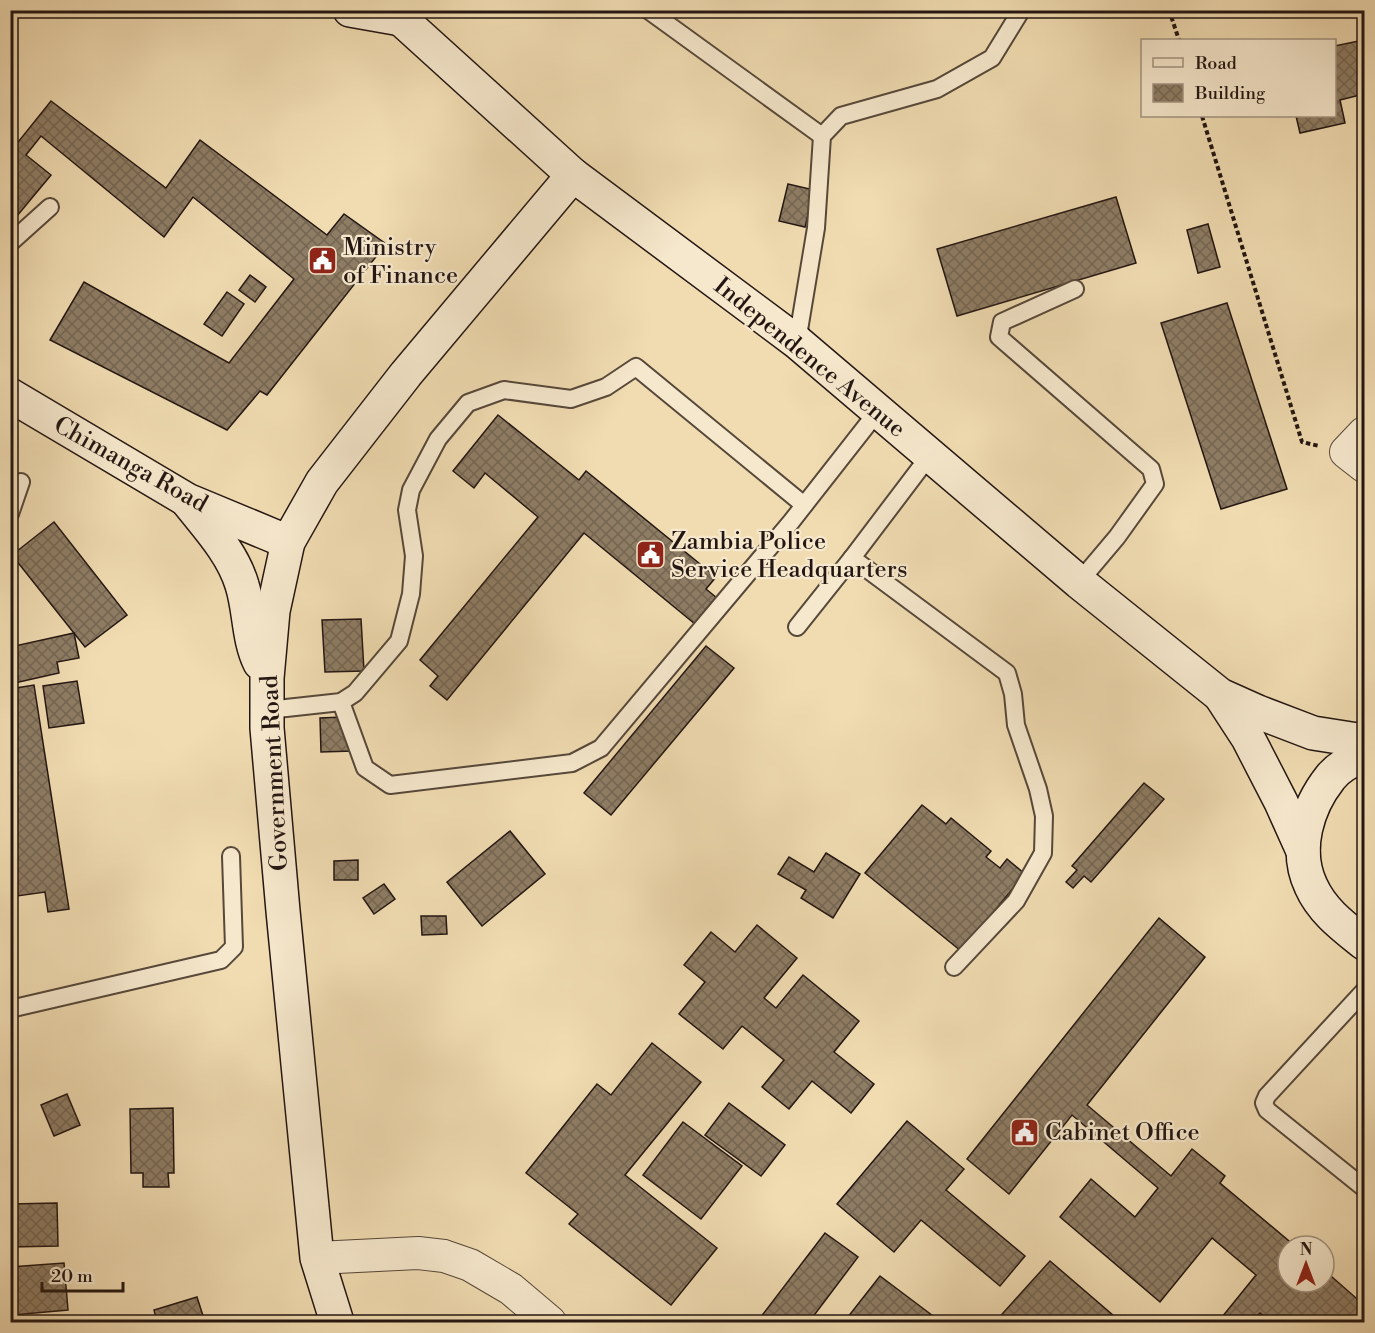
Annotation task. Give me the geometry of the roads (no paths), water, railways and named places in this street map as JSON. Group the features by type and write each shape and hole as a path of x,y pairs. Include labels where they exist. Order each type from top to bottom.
{"main road":[{"name":"Independence Avenue","path":"350,10 400,15 573,175 797,342 1079,582 1220,695 1313,733 1365,741"},
{"name":"Government Road","path":"337,1323 318,1258 283,911 267,728 273,611 288,542 322,482 406,374 573,175"},
{"name":"Chimanga Road","path":"10,395 187,500 288,542"},
{"path":"187,500 233,564 241,582 267,694"},
{"name":"Independence Avenue","path":"1220,695 1248,738 1281,802 1303,851 1311,886 1330,915 1365,943"},
{"name":"Independence Avenue","path":"1303,851 1308,816 1330,777 1351,761 1365,755"}],"street":[{"path":"318,1258 418,1253 444,1256 470,1265 510,1289 550,1323"}],"lane":[{"path":"648,10 822,136"},
{"path":"797,342 816,228 822,136 841,116 937,89 992,58 1019,14 1018,10"},
{"path":"10,243 50,207"},
{"path":"1075,289 1002,322 999,337 1150,470 1155,484 1117,537 1079,582"},
{"path":"267,694 341,702 355,693 399,641 411,594 414,556 407,510 411,490 438,439 468,403 504,390 571,399 606,387 636,367 804,505"},
{"path":"341,702 365,768 390,785 572,763 601,748 804,505 878,411"},
{"path":"797,627 930,455"},
{"path":"10,514 21,482"},
{"path":"852,558 1007,673 1013,694 1016,725 1038,789 1044,816 1043,853 1016,901 954,967"},
{"path":"10,1009 221,960 234,947 231,856"},
{"path":"1365,991 1267,1096 1264,1103 1267,1110 1365,1188"}],"place":[{"name":"Ministry of Finance","path":"322,261"},
{"name":"Zambia Police Service Headquarters","path":"650,555"},
{"name":"Cabinet Office","path":"1024,1132"}]}
